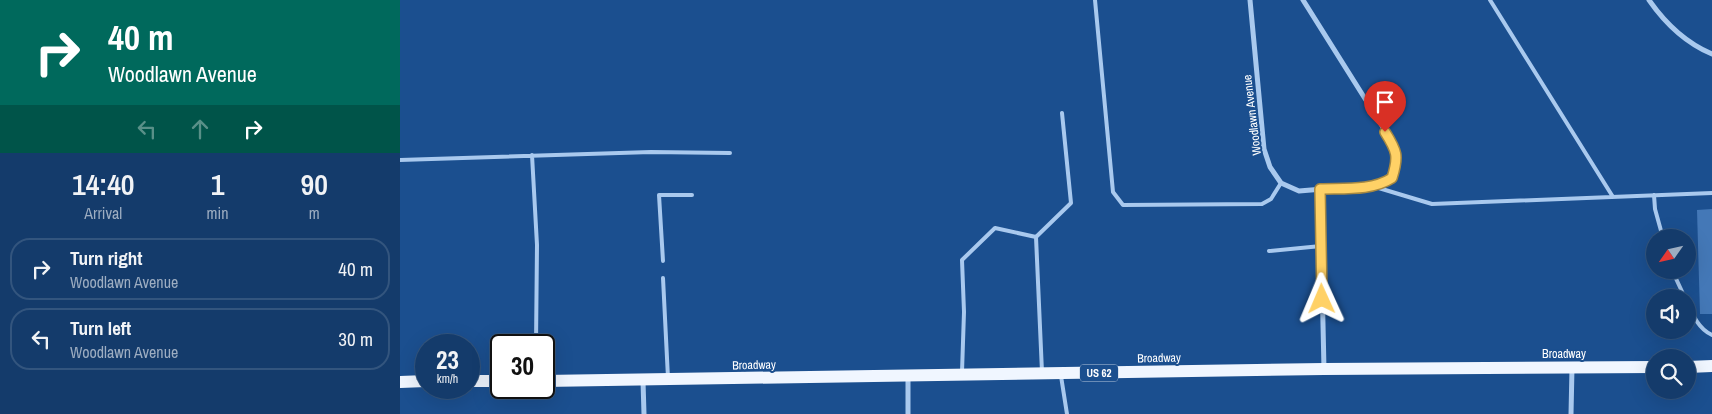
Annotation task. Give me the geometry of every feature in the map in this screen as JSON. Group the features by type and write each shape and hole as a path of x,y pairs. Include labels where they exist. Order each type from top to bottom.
{"main road":[{"path":"1696,367 1712,366"},
{"name":"Broadway","path":"555,381 1324,369 1646,367"},
{"path":"400,382 415,382"}],"street":[{"name":"Woodlawn Avenue","path":"1250,0 1264,149 1270,167 1281,183"},
{"path":"1281,183 1299,191 1383,184 1392,178 1397,161 1396,148 1303,0"},
{"path":"1649,0 1672,28 1698,48 1712,54"},
{"path":"1320,189 1324,369"},
{"path":"1571,414 1572,368"},
{"path":"908,376 908,414"},
{"path":"643,380 644,414"}],"lane":[{"path":"1095,0 1114,192 1123,205 1262,204 1271,199 1281,183"},
{"path":"1490,0 1613,197"},
{"path":"1042,374 1036,237 1071,203 1062,113"},
{"path":"400,160 651,152 730,153"},
{"path":"532,155 537,245 536,334"},
{"path":"1372,186 1432,204 1712,193"},
{"path":"663,261 659,195 692,195"},
{"path":"1654,195 1655,210 1660,229"},
{"path":"962,375 964,312 962,260 995,228 1036,237"},
{"path":"1269,251 1321,246"},
{"path":"664,278 669,380"},
{"path":"1696,320 1705,332 1712,335"},
{"path":"1060,374 1067,414"}],"building":[{"path":"1712,209 1712,314 1700,314 1697,210"}],"route":[{"path":"1322,299 1320,189 1372,186 1383,184 1392,178 1397,161 1396,148 1385,132"}]}
